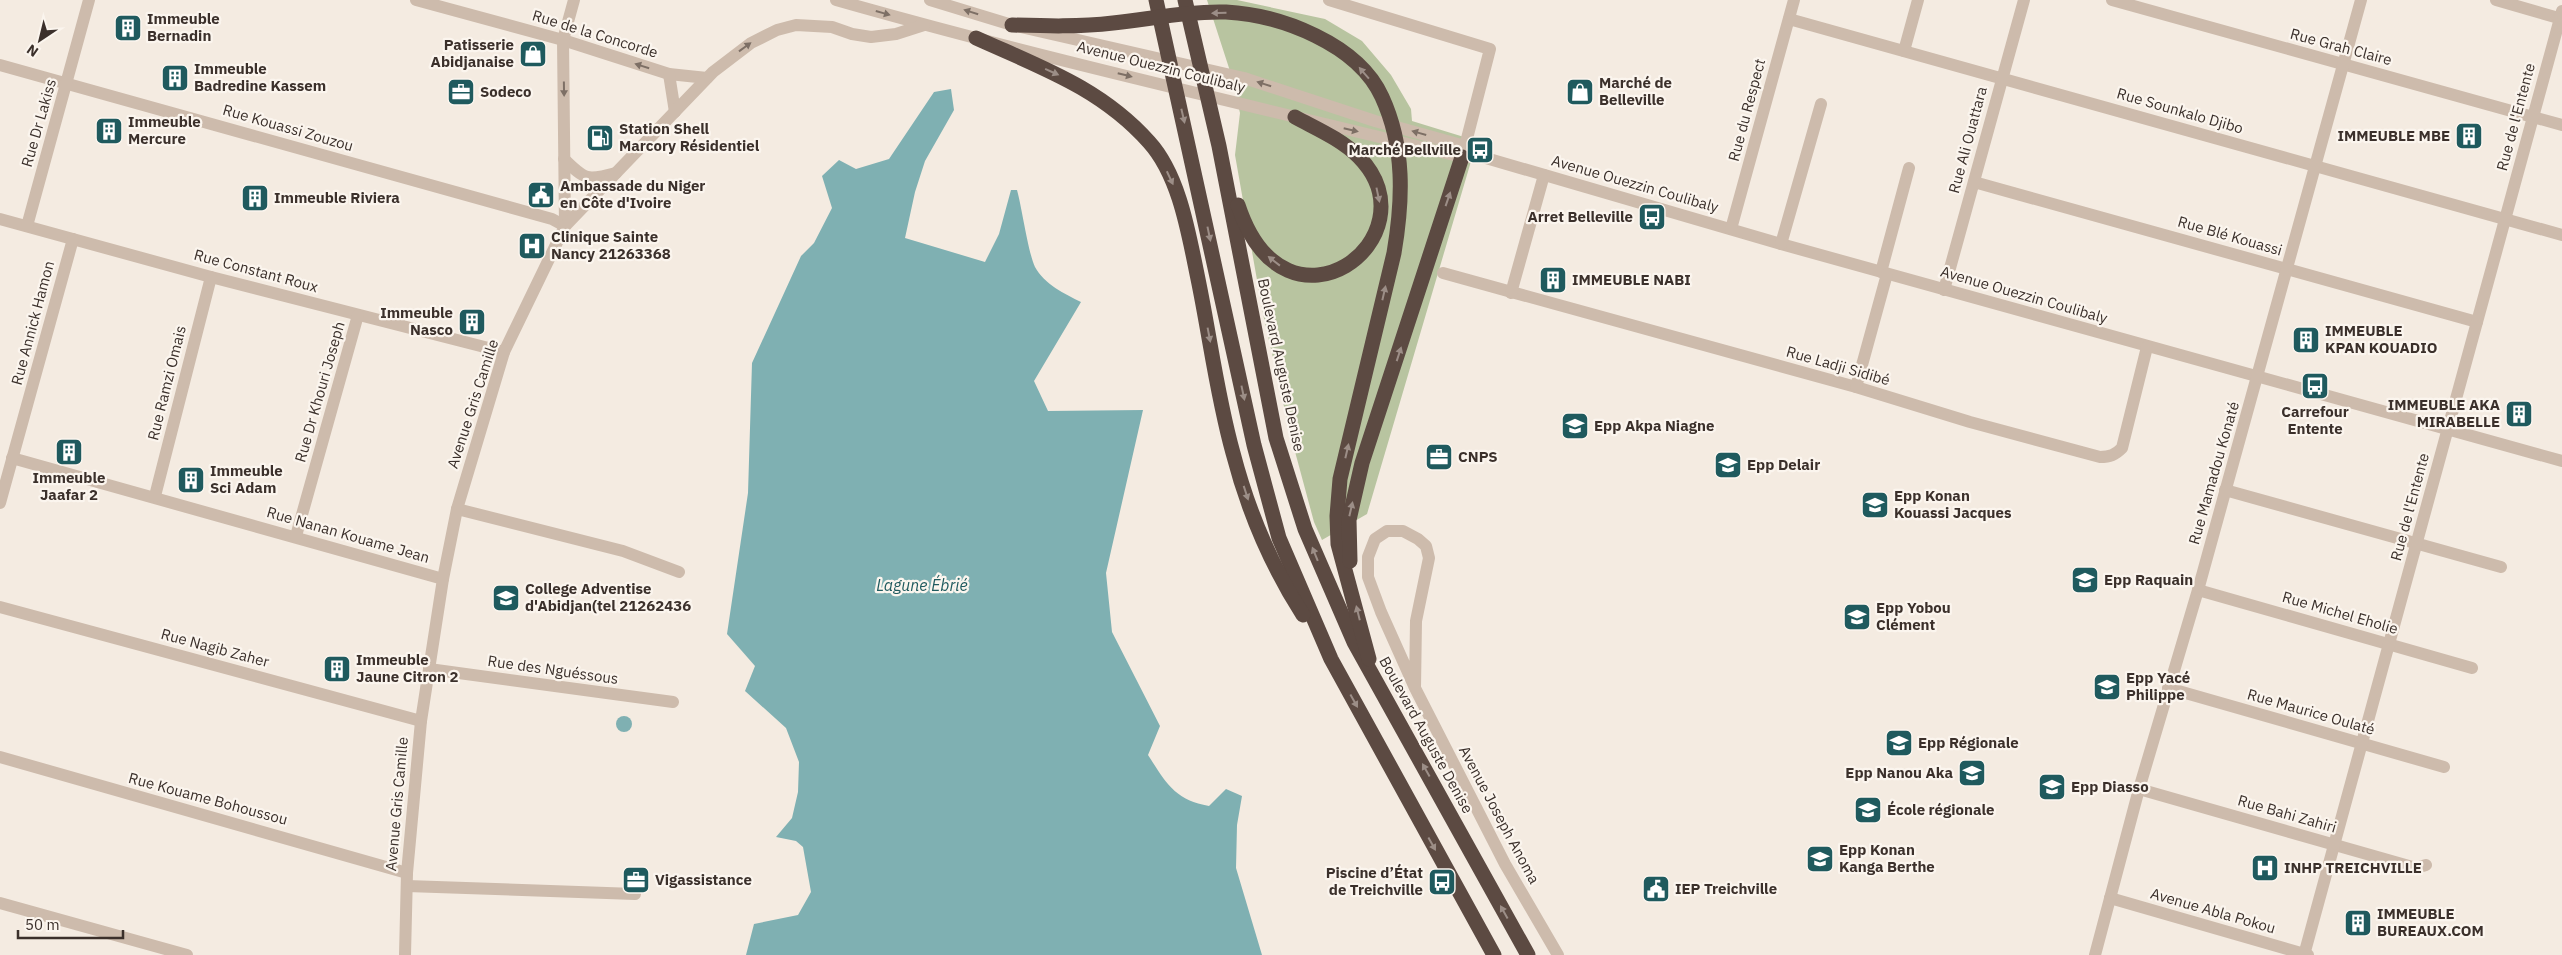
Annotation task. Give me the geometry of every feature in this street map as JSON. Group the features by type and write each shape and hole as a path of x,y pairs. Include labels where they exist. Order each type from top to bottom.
{"highway":[{"path":"1156,0 1254,445 1276,529 1312,618 1331,659 1494,955"},
{"name":"Boulevard Auguste Denise","path":"1186,0 1219,146 1276,438 1305,529 1354,642 1528,955"},
{"path":"1012,25 1063,26 1113,23 1184,14 1225,12 1256,15 1282,21 1314,33 1342,51 1364,72 1381,95 1389,114 1399,154 1401,189 1394,253 1340,479 1336,516 1338,544 1374,677"},
{"path":"976,38 1072,81 1094,93 1123,116 1151,143 1170,176 1186,217 1233,453 1262,543 1291,597 1331,659"},
{"path":"1219,146 1244,222 1270,259 1294,273 1308,276 1329,274 1348,265 1363,253 1374,236 1380,217 1379,194 1371,173 1360,158 1343,143 1295,117"},
{"path":"1352,592 1349,520 1362,463 1464,152"}],"street":[{"name":"Rue Dr Lakiss","path":"27,226 90,0"},
{"name":"Rue de la Concorde","path":"416,0 563,40 669,74 707,78"},
{"path":"565,226 563,40 574,0"},
{"name":"Avenue Ouezzin Coulibaly","path":"836,0 924,25 1295,117 1479,156 1944,290 2562,461"},
{"name":"Avenue Ouezzin Coulibaly","path":"930,0 1012,25 1244,78 1464,152"},
{"path":"1329,0 1490,48 1464,152"},
{"name":"Rue du Respect","path":"1731,229 1794,0"},
{"path":"1904,51 1918,0"},
{"name":"Rue Ali Ouattara","path":"1944,290 2024,0"},
{"name":"Rue Grah Claire","path":"2112,0 2562,125"},
{"name":"Rue Mamadou Konaté","path":"2095,955 2139,789 2198,590 2361,0"},
{"path":"2496,0 2561,16"},
{"name":"Rue de l'Entente","path":"2306,955 2334,845 2561,16"},
{"name":"Rue Sounkalo Djibo","path":"1789,19 2562,235"},
{"name":"Avenue Gris Camille","path":"405,955 407,879 421,721 443,579 457,508 504,352 565,226 707,78 751,43 777,30 796,25 832,27 852,34 871,37 896,34 924,25"},
{"name":"Rue Kouassi Zouzou","path":"0,65 552,219 565,226"},
{"path":"669,74 675,112"},
{"path":"1781,244 1820,104"},
{"path":"564,159 587,178 594,179 616,173"},
{"path":"1856,387 1910,168"},
{"path":"1511,293 1544,175"},
{"name":"Rue Blé Kouassi","path":"1974,182 2477,322"},
{"name":"Rue Constant Roux","path":"0,218 211,277 504,352"},
{"name":"Rue Annick Hamon","path":"0,503 73,239"},
{"name":"Rue Ladji Sidibé","path":"1443,273 1856,387 1970,422 2108,457 2116,454 2122,448 2147,347"},
{"name":"Rue Ramzi Omais","path":"155,496 211,277"},
{"name":"Rue Dr Khouri Joseph","path":"296,536 358,315"},
{"name":"Rue Nanan Kouame Jean","path":"12,458 155,496 443,579"},
{"path":"2225,490 2501,567"},
{"path":"457,508 623,550 680,572"},
{"name":"Avenue Joseph Anoma","path":"1415,688 1416,621 1429,558 1426,546 1418,539 1403,532 1387,531 1375,539 1368,557 1368,577 1381,612 1415,688 1505,864 1558,955"},
{"name":"Rue Michel Eholie","path":"2198,590 2472,668"},
{"name":"Rue Nagib Zaher","path":"0,606 421,721"},
{"name":"Rue des Nguéssous","path":"429,669 673,702"},
{"name":"Rue Maurice Oulaté","path":"2168,688 2444,767"},
{"name":"Rue Kouame Bohoussou","path":"0,757 407,879 635,894"},
{"name":"Rue Bahi Zahiri","path":"2139,789 2416,868 2426,865"},
{"name":"Avenue Abla Pokou","path":"2110,898 2306,955"},
{"path":"0,903 187,955"}],"green space":[{"path":"1207,0 1237,0 1325,19 1362,41 1391,75 1411,109 1412,121 1477,141 1367,514 1322,540 1314,522 1290,433 1263,314 1235,155 1240,113 1229,68"}],"water":[{"name":"Lagune Ébrié","path":"951,89 954,110 925,161 915,192 905,238 985,262 999,234 1011,190 1017,190 1035,267 1049,283 1081,302 1034,381 1048,411 1143,410 1106,573 1112,632 1160,726 1148,755 1166,782 1180,795 1209,806 1226,789 1242,796 1237,825 1236,868 1262,955 746,955 754,924 798,915 811,892 803,847 796,841 776,837 792,818 798,792 799,762 786,728 745,691 755,666 727,634 748,493 752,363 801,256 814,243 832,208 822,176 839,160 856,169 889,159 934,92"},
{"path":"621,716 627,716 632,721 630,730 621,732 616,727 616,721"}],"place":[{"name":"Immeuble Bernadin","path":"128,28"},
{"name":"Patisserie Abidjanaise","path":"533,54"},
{"name":"Immeuble Badredine Kassem","path":"175,78"},
{"name":"Sodeco","path":"461,92"},
{"name":"Marché de Belleville","path":"1580,92"},
{"name":"Immeuble Mercure","path":"109,131"},
{"name":"IMMEUBLE MBE","path":"2469,136"},
{"name":"Station Shell Marcory Résidentiel","path":"600,138"},
{"name":"Marché Bellville","path":"1480,150"},
{"name":"Ambassade du Niger en Côte d'Ivoire","path":"541,195"},
{"name":"Immeuble Riviera","path":"255,198"},
{"name":"Arret Belleville","path":"1652,217"},
{"name":"Clinique Sainte Nancy 21263368","path":"532,246"},
{"name":"IMMEUBLE NABI","path":"1553,280"},
{"name":"Immeuble Nasco","path":"472,322"},
{"name":"IMMEUBLE KPAN KOUADIO","path":"2306,340"},
{"name":"Carrefour Entente","path":"2315,386"},
{"name":"IMMEUBLE AKA MIRABELLE","path":"2519,414"},
{"name":"Epp Akpa Niagne","path":"1575,426"},
{"name":"Immeuble Jaafar 2","path":"69,452"},
{"name":"CNPS","path":"1439,457"},
{"name":"Epp Delair","path":"1728,465"},
{"name":"Immeuble Sci Adam","path":"191,480"},
{"name":"Epp Konan Kouassi Jacques","path":"1875,505"},
{"name":"Epp Raquain","path":"2085,580"},
{"name":"College Adventise d'Abidjan(tel 21262436","path":"506,598"},
{"name":"Epp Yobou Clément","path":"1857,617"},
{"name":"Immeuble Jaune Citron 2","path":"337,669"},
{"name":"Epp Yacé Philippe","path":"2107,687"},
{"name":"Epp Régionale","path":"1899,743"},
{"name":"Epp Nanou Aka","path":"1972,773"},
{"name":"Epp Diasso","path":"2052,787"},
{"name":"École régionale","path":"1868,810"},
{"name":"Epp Konan Kanga Berthe","path":"1820,859"},
{"name":"INHP TREICHVILLE","path":"2265,868"},
{"name":"Vigassistance","path":"636,880"},
{"name":"Piscine d’État de Treichville","path":"1442,882"},
{"name":"IEP Treichville","path":"1656,889"},
{"name":"IMMEUBLE BUREAUX.COM","path":"2358,923"}]}
